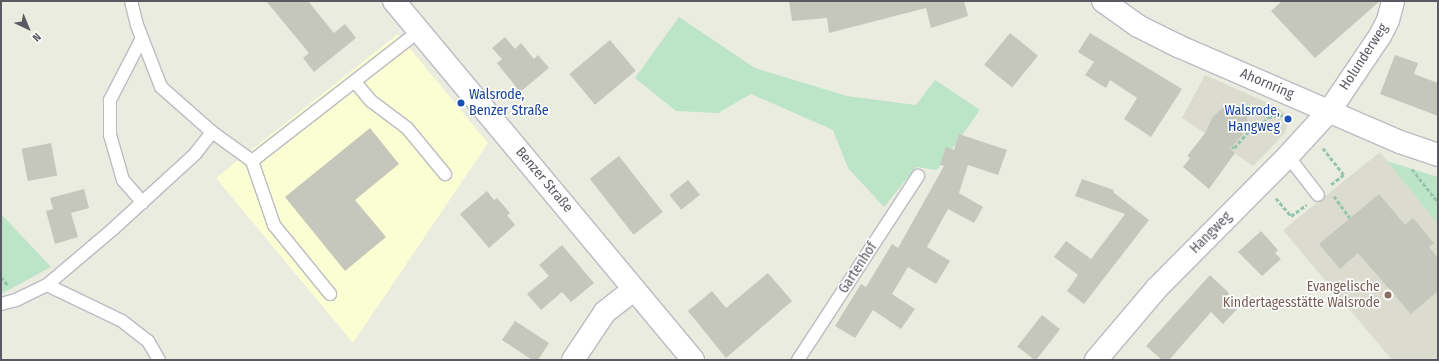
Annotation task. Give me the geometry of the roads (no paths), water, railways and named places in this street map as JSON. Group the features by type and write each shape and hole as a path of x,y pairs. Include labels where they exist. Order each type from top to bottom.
{"street":[{"name":"Benzer Straße","path":"394,1 693,360"},
{"name":"Ahornring","path":"1103,1 1138,26 1178,46 1330,110 1400,142 1438,154"},
{"name":"Holunderweg","path":"1330,110 1380,36 1388,20 1393,1"},
{"name":"Hangweg","path":"1096,360 1200,242 1288,156 1330,110"},
{"path":"573,360 605,312 634,289"}],"lane":[{"path":"131,1 142,38 160,87 212,132 252,161 274,226 330,294"},
{"path":"252,161 419,31"},
{"path":"142,38 110,100 110,135 123,180 143,203"},
{"path":"355,82 371,101 407,128 445,174"},
{"path":"1,304 16,300 47,285 143,203 195,154 212,132"},
{"path":"1288,156 1323,192"},
{"name":"Gartenhof","path":"798,360 918,176"},
{"path":"47,285 122,321 148,341 159,360"}],"place":[{"name":"Walsrode, Benzer Straße","path":"461,103"},
{"name":"Walsrode, Hangweg","path":"1288,119"},
{"name":"Evangelische Kindertagesstätte Walsrode","path":"1388,295"}]}
